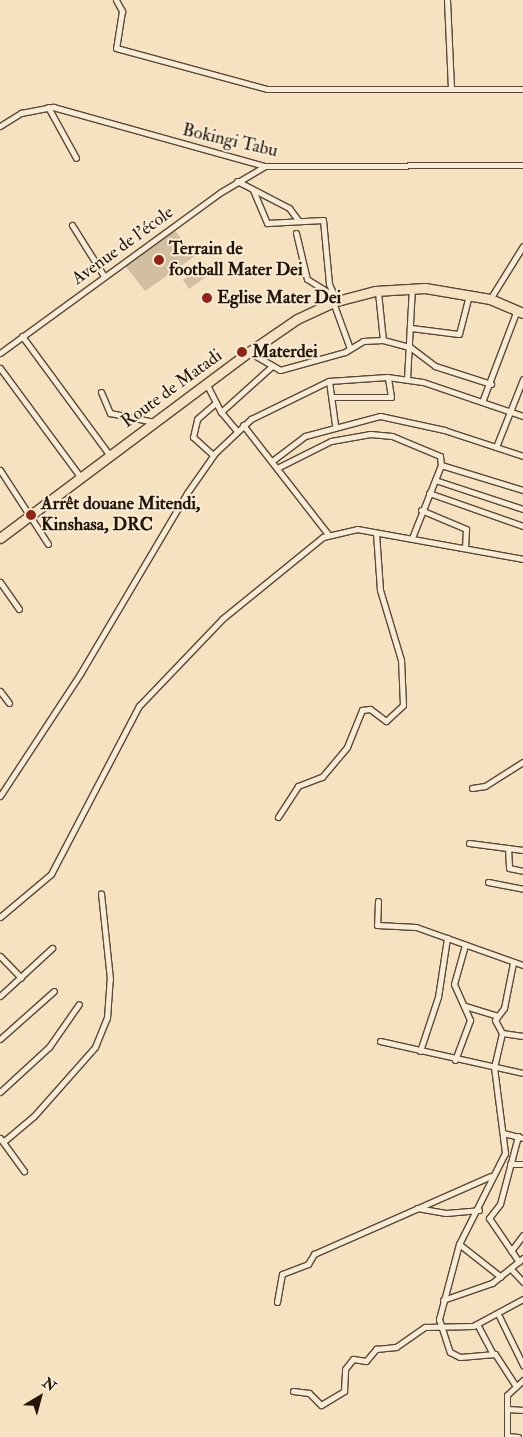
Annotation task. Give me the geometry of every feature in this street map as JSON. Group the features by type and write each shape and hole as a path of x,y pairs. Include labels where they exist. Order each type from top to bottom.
{"highway":[{"name":"Route de Matadi","path":"0,538 249,352 297,319 335,299 412,288 470,294 490,299 520,311"}],"street":[{"path":"116,0 122,11 114,46 266,89 452,87 523,89"},
{"path":"447,0 452,87"},
{"path":"48,107 76,158"},
{"name":"Bokingi Tabu","path":"0,126 21,113 48,107 265,166 523,165"},
{"name":"Avenue de l'école","path":"0,353 237,181 265,166"},
{"path":"237,181 289,208 298,220"},
{"path":"253,190 265,223 323,220 335,299 349,346"},
{"path":"72,225 104,276"},
{"path":"296,233 307,279 335,299"},
{"path":"490,299 523,246"},
{"path":"407,379 412,348 412,288"},
{"path":"378,292 383,340"},
{"path":"411,328 459,334 470,294"},
{"path":"482,402 520,311"},
{"path":"22,336 110,456"},
{"path":"249,352 271,367 280,370 345,352 349,346 383,340 412,348 435,366 491,384"},
{"path":"222,412 271,367"},
{"path":"0,368 80,478"},
{"path":"332,397 391,397 388,377"},
{"path":"0,796 4,787 71,689 213,455 243,425 289,396 329,381 388,377 407,379 523,416"},
{"path":"496,447 507,411 523,379"},
{"path":"329,381 335,425"},
{"path":"206,383 214,404 237,430"},
{"path":"101,392 110,413 154,422"},
{"path":"213,455 192,437 197,420 214,404"},
{"path":"272,461 298,440 335,425 372,416 389,417 523,456"},
{"path":"243,425 328,534"},
{"path":"277,468 331,441 370,434 424,448 440,456 441,465 421,510 412,538"},
{"path":"441,465 523,490"},
{"path":"0,470 31,515 48,544"},
{"path":"435,480 523,508"},
{"path":"429,493 523,526"},
{"path":"421,510 466,529 465,548"},
{"path":"0,917 51,874 139,706 222,619 278,570 328,534 352,529 523,558"},
{"path":"278,817 298,786 322,777 347,747 362,710 370,708 386,721 403,705 401,660 380,590 376,533"},
{"path":"0,582 19,609"},
{"path":"0,691 9,703"},
{"path":"472,788 484,786 523,762"},
{"path":"0,780 4,787"},
{"path":"469,842 523,850"},
{"path":"508,848 509,868 523,871"},
{"path":"488,882 523,889 523,884"},
{"path":"24,1171 1,1140 34,1116 95,1047 101,1032 110,978 101,893"},
{"path":"378,901 377,925 416,927 523,965"},
{"path":"420,1051 438,997 447,938"},
{"path":"455,1060 470,1020 454,984 465,945"},
{"path":"0,996 52,948"},
{"path":"0,956 21,978"},
{"path":"497,1016 504,1008 514,963"},
{"path":"0,1039 54,991"},
{"path":"0,1092 49,1047 79,1004"},
{"path":"465,1006 497,1016"},
{"path":"493,1354 460,1357 450,1352 439,1319 459,1244 479,1210 492,1175 505,1153 494,1067 502,1033 497,1016"},
{"path":"502,1033 523,1036"},
{"path":"380,1041 455,1060 523,1073"},
{"path":"443,1300 471,1294 501,1277 521,1260 511,1251 489,1218 498,1209 510,1164 521,1137 503,1133"},
{"path":"510,1164 523,1164"},
{"path":"276,1302 283,1274 308,1264 314,1254 492,1175"},
{"path":"414,1209 446,1213 479,1210"},
{"path":"511,1251 523,1235"},
{"path":"459,1244 486,1261 501,1277"},
{"path":"511,1269 523,1282"},
{"path":"293,1391 309,1393 321,1405 344,1391 345,1369 352,1360 366,1361 376,1349 396,1347 411,1340 417,1330 477,1324 499,1316 523,1299"},
{"path":"499,1316 523,1365"},
{"path":"477,1324 493,1354 516,1386"},
{"path":"518,1437 507,1436 507,1395 523,1380"},
{"path":"508,1409 523,1410"}],"shaded area":[{"name":"Terrain de football Mater Dei","path":"173,228 195,256 145,291 124,264"},
{"path":"201,268 207,276 189,289 183,280"}],"place":[{"name":"Terrain de football Mater Dei","path":"159,260"},
{"name":"Eglise Mater Dei","path":"207,298"},
{"name":"Materdei","path":"242,352"},
{"name":"Arrêt douane Mitendi, Kinshasa, DRC","path":"31,515"}]}
